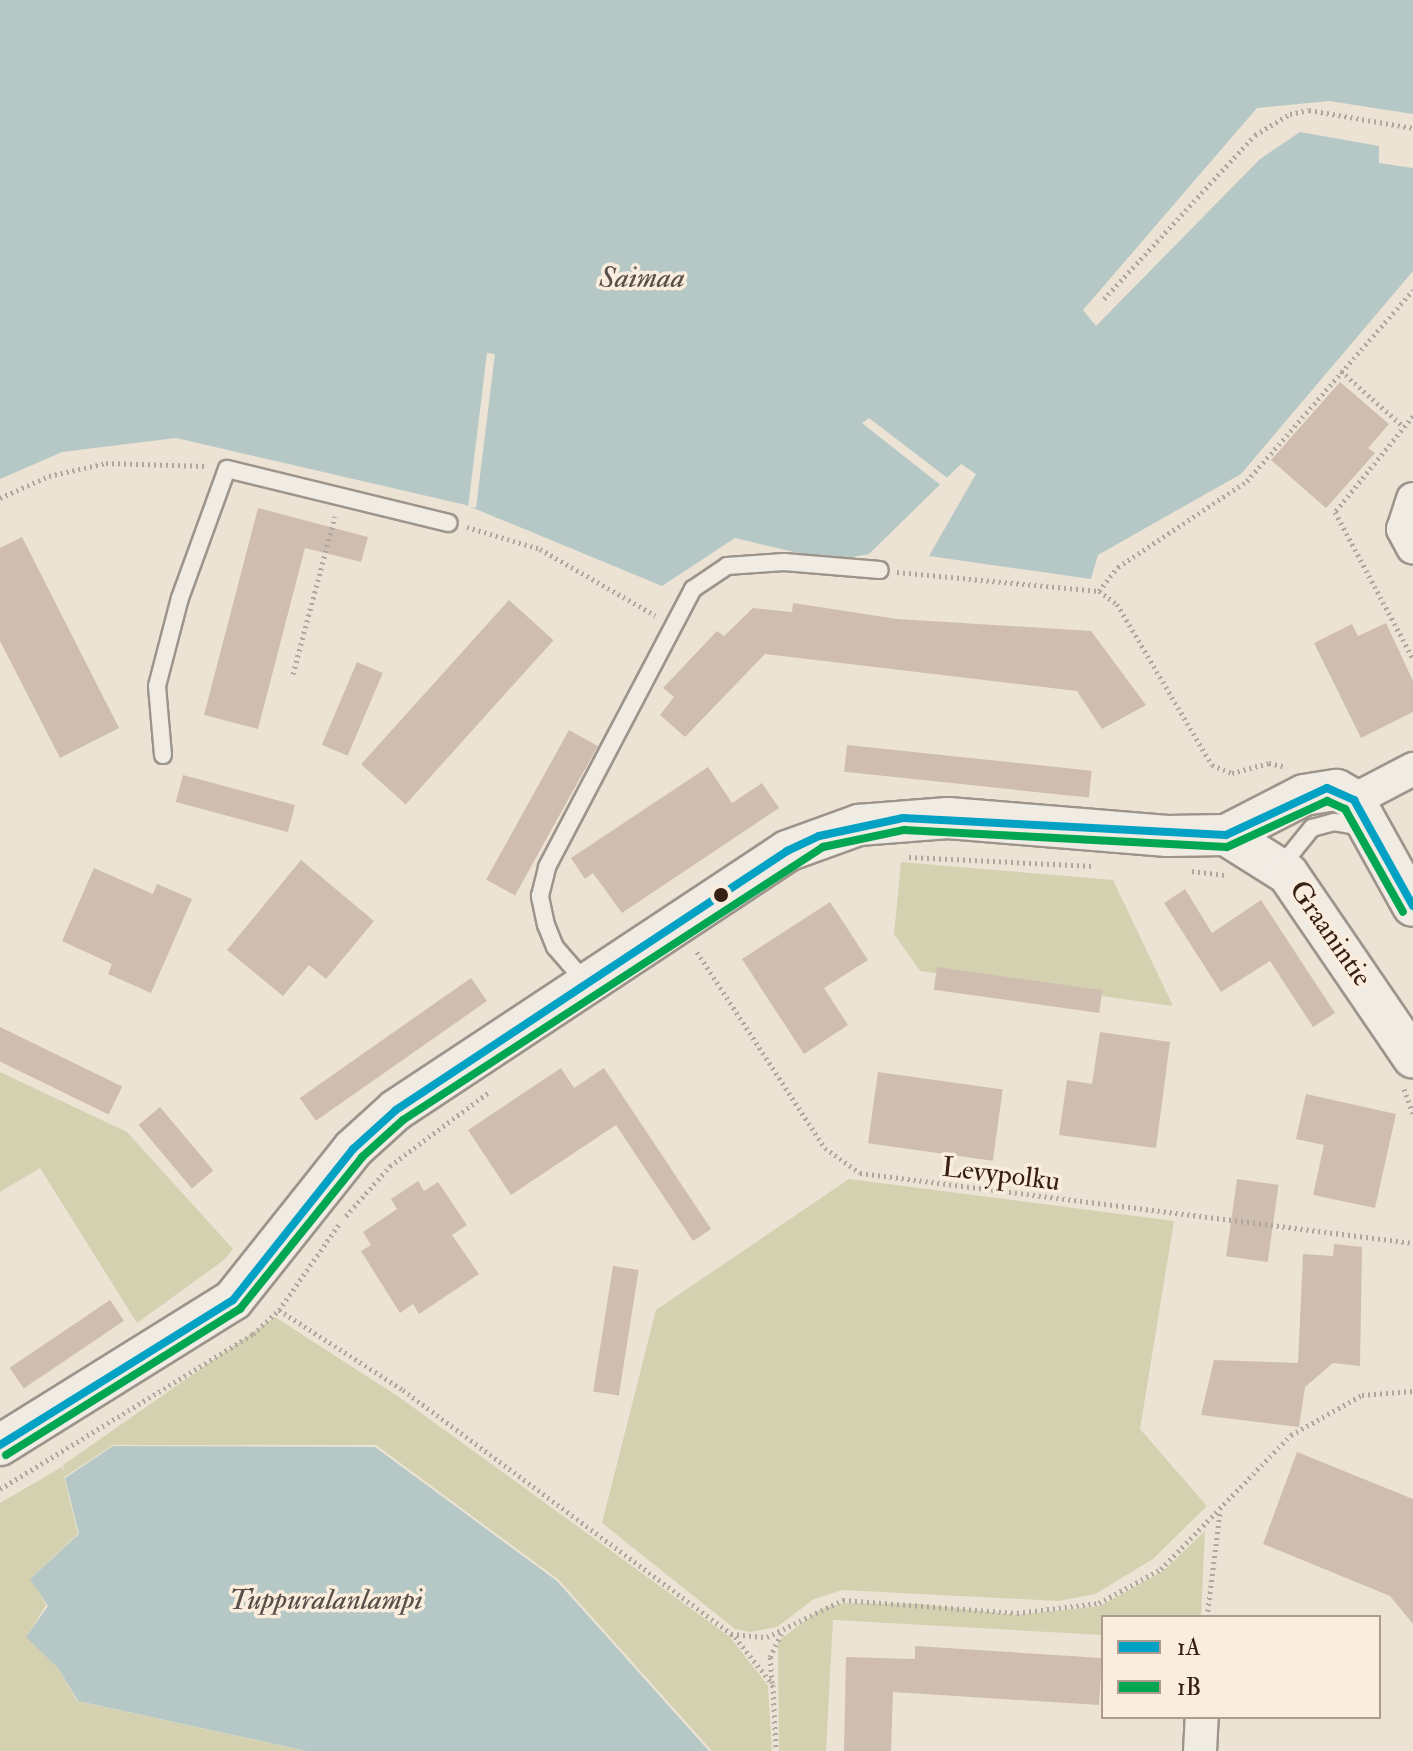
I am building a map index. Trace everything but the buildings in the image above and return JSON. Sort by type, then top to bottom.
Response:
[{"type":"street","points":[[1413,499],[1403,529],[1413,548]]},
{"type":"street","points":[[1363,815],[1413,769]]},
{"type":"street","points":[[0,1445],[233,1300],[353,1149],[396,1110],[787,851],[859,825],[948,818],[1167,836],[1226,835],[1327,788],[1363,815],[1413,906]]},
{"type":"street","name":"Graanintie","points":[[1226,835],[1288,874],[1407,1069]]},
{"type":"street","points":[[1200,1751],[1202,1719]]},
{"type":"lane","points":[[163,755],[157,686],[180,598],[227,469],[341,494],[449,523]]},
{"type":"lane","points":[[589,985],[555,947],[540,896],[547,867],[670,624],[693,589],[727,566],[784,562],[880,570]]},
{"type":"lane","points":[[1288,874],[1290,855],[1312,828],[1363,815]]},
{"type":"path","points":[[1104,299],[1255,135],[1309,110],[1413,128]]},
{"type":"path","points":[[1099,591],[1118,567],[1247,481],[1413,290]]},
{"type":"path","points":[[1341,371],[1404,427]]},
{"type":"path","points":[[0,498],[49,476],[106,463],[174,461],[227,469]]},
{"type":"path","points":[[293,674],[341,494]]},
{"type":"path","points":[[449,523],[540,549],[670,624]]},
{"type":"path","points":[[880,570],[1099,591],[1117,604],[1212,765],[1241,773],[1280,763],[1292,776]]},
{"type":"path","points":[[900,857],[1105,867]]},
{"type":"path","points":[[1178,870],[1242,877]]},
{"type":"path","points":[[685,960],[710,944]]},
{"type":"path","name":"Levypolku","points":[[697,952],[825,1148],[860,1173],[1413,1243]]},
{"type":"path","points":[[1407,1069],[1413,1114]]},
{"type":"path","points":[[0,1489],[253,1334],[279,1310],[390,1166],[495,1088]]},
{"type":"path","points":[[279,1310],[403,1390],[731,1634],[773,1685]]},
{"type":"path","points":[[731,1634],[751,1638],[783,1631],[820,1606],[843,1600],[1017,1613],[1099,1603],[1161,1569],[1291,1435],[1328,1411],[1362,1395],[1413,1391]]},
{"type":"path","points":[[1207,1615],[1220,1511]]},
{"type":"path","points":[[776,1751],[770,1657],[783,1631]]},
{"type":"shaded area","points":[[901,862],[1113,880],[1173,1006],[920,971],[894,934]]},
{"type":"shaded area","points":[[0,1072],[127,1132],[233,1249],[224,1260],[137,1323],[40,1168],[0,1192]]},
{"type":"shaded area","points":[[849,1179],[1174,1221],[1140,1429],[1207,1506],[1153,1559],[1095,1594],[1059,1601],[842,1590],[814,1599],[777,1627],[750,1632],[735,1629],[602,1523],[656,1310]]},
{"type":"shaded area","points":[[275,1317],[399,1397],[730,1637],[768,1686],[772,1751],[712,1751],[559,1580],[376,1445],[113,1445],[64,1477],[78,1534],[31,1578],[46,1605],[27,1636],[58,1668],[77,1701],[305,1751],[0,1751],[0,1503],[62,1467],[64,1472],[63,1465]]},
{"type":"shaded area","points":[[1205,1531],[1201,1615],[1101,1615],[1101,1635],[833,1620],[826,1751],[779,1751],[778,1641],[821,1609],[844,1603],[919,1604],[1017,1615],[1100,1606],[1163,1571]]},
{"type":"water","name":"Saimaa","points":[[0,0],[1413,0],[1413,114],[1329,101],[1257,108],[1083,310],[1096,326],[1260,159],[1300,132],[1379,146],[1379,163],[1413,168],[1413,271],[1241,474],[1098,555],[1091,579],[929,556],[976,474],[961,464],[869,554],[832,561],[735,538],[662,586],[466,505],[176,438],[62,452],[0,479]]},
{"type":"water","name":"Tuppuralanlampi","points":[[113,1446],[375,1447],[557,1581],[709,1751],[306,1751],[78,1701],[58,1668],[26,1637],[48,1606],[30,1579],[79,1534],[65,1478]]},
{"type":"pier","points":[[487,353],[495,354],[476,508],[468,507]]},
{"type":"pier","points":[[869,418],[950,480],[943,487],[862,423]]},
{"type":"transit line","name":"1A","points":[[0,1445],[233,1300],[353,1149],[396,1110],[787,851],[819,836],[903,818],[1226,835],[1327,788],[1354,800],[1413,906]]},
{"type":"transit line","name":"1B","points":[[6,1455],[240,1309],[362,1157],[403,1120],[823,847],[904,830],[1227,847],[1327,801],[1345,809],[1403,912]]}]
